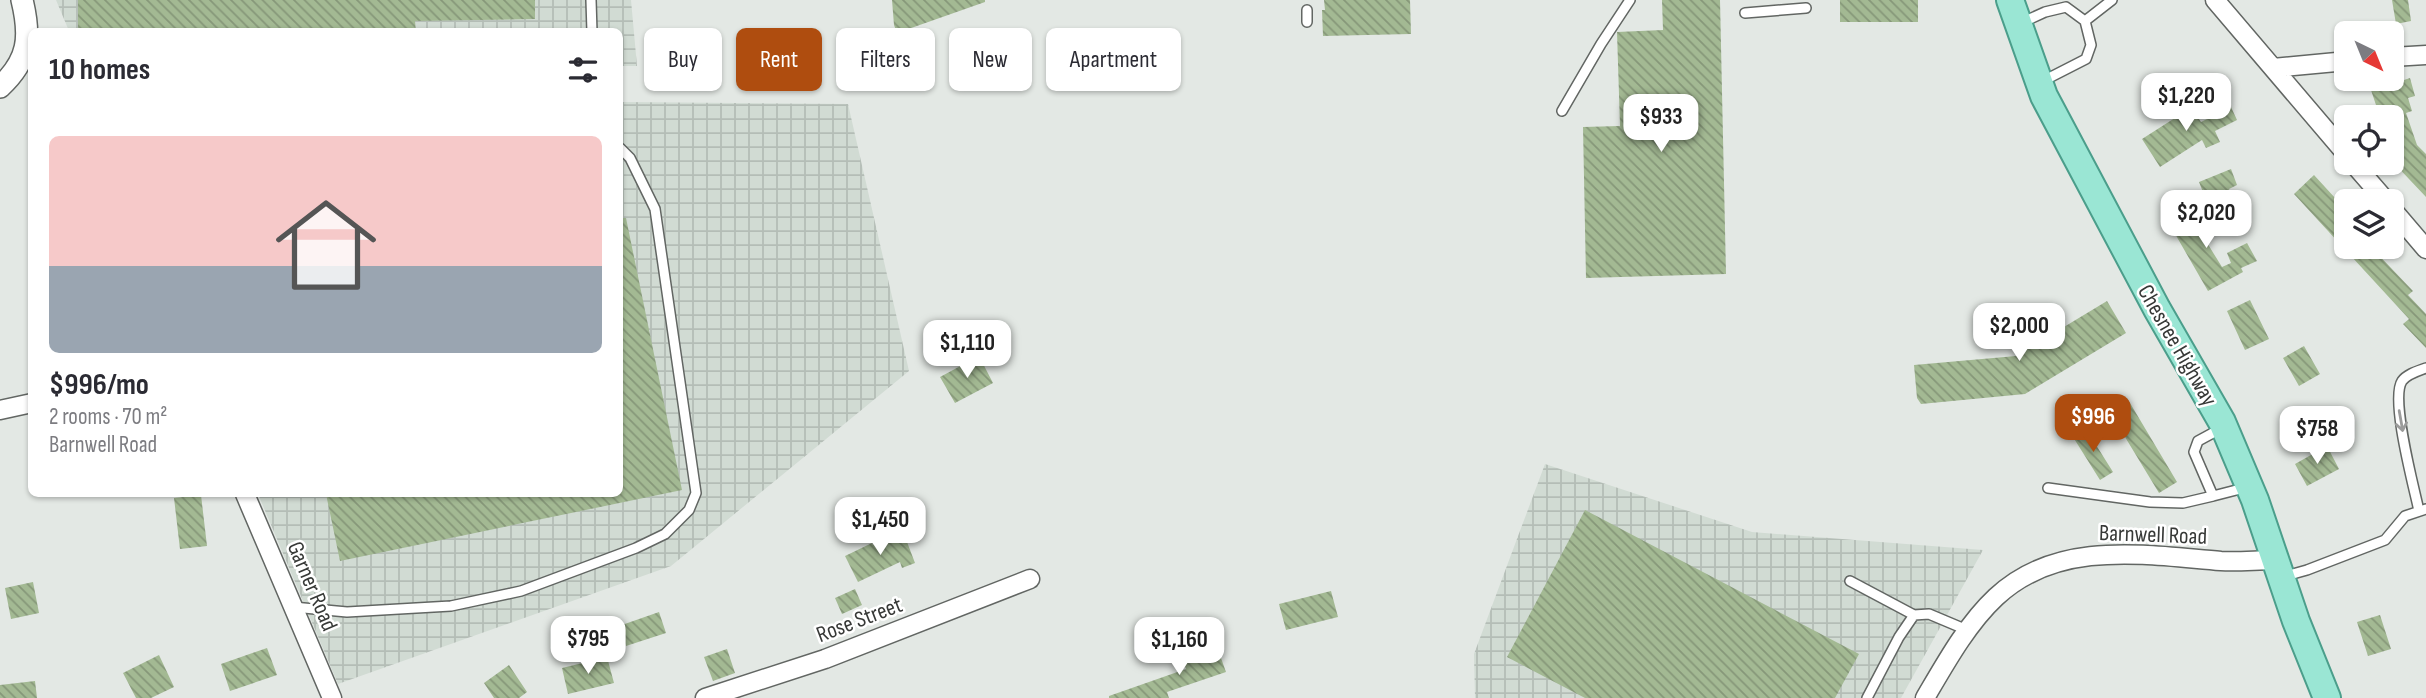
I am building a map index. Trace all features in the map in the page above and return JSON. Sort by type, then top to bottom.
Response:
[{"type":"main road","name":"Chesnee Highway","points":[[2014,12],[2040,83],[2078,162],[2157,309],[2225,427],[2326,698]]},
{"type":"street","points":[[22,0],[28,28]]},
{"type":"street","points":[[2215,0],[2334,140]]},
{"type":"street","points":[[0,87],[20,64],[28,42]]},
{"type":"street","points":[[2404,56],[2426,55]]},
{"type":"street","points":[[2273,68],[2334,62]]},
{"type":"street","points":[[2363,175],[2376,189]]},
{"type":"street","points":[[2404,223],[2426,249]]},
{"type":"street","points":[[0,410],[28,404]]},
{"type":"street","name":"Garner Road","points":[[247,497],[330,698]]},
{"type":"street","name":"Barnwell Road","points":[[1925,698],[1994,598],[2020,578],[2053,564],[2109,554],[2167,555],[2278,568]]},
{"type":"street","name":"Rose Street","points":[[705,698],[825,659],[1030,579]]},
{"type":"lane","points":[[591,0],[592,28]]},
{"type":"lane","points":[[1562,111],[1630,0]]},
{"type":"lane","points":[[2085,21],[2112,0]]},
{"type":"lane","points":[[2014,12],[2045,12],[2066,7],[2085,21],[2091,45],[2086,59],[2040,83]]},
{"type":"lane","points":[[1745,13],[1806,8]]},
{"type":"lane","points":[[1307,10],[1307,22]]},
{"type":"lane","points":[[293,607],[347,612],[451,606],[522,591],[646,544],[665,534],[689,510],[696,493],[655,209],[630,158],[623,151]]},
{"type":"lane","points":[[2278,568],[2307,570],[2385,540],[2405,516],[2422,510],[2398,401],[2402,382],[2409,375],[2426,368]]},
{"type":"lane","points":[[2213,496],[2194,452],[2198,440],[2225,427]]},
{"type":"lane","points":[[2048,488],[2150,502],[2183,503],[2249,487]]},
{"type":"lane","points":[[1850,582],[1914,615],[1929,614],[1969,631]]},
{"type":"lane","points":[[1867,698],[1899,637],[1914,615]]},
{"type":"shaded area","points":[[56,0],[631,0],[637,66],[623,66],[623,28],[68,28]]},
{"type":"shaded area","points":[[623,102],[848,104],[909,371],[671,566],[338,684],[259,497],[623,497]]},
{"type":"shaded area","points":[[1545,464],[1752,532],[1983,550],[1901,698],[1475,698],[1474,654]]},
{"type":"building","points":[[78,0],[535,0],[535,19],[415,21],[416,28],[78,28]]},
{"type":"building","points":[[892,0],[985,0],[911,28],[895,28]]},
{"type":"building","points":[[1324,0],[1410,0],[1411,34],[1323,36]]},
{"type":"building","points":[[1662,0],[1720,0],[1726,274],[1586,278],[1583,127],[1620,126],[1617,32],[1663,30]]},
{"type":"building","points":[[1840,0],[1918,0],[1918,22],[1840,22]]},
{"type":"building","points":[[2392,0],[2408,0],[2411,21],[2396,21]]},
{"type":"building","points":[[2410,78],[2415,96],[2408,98],[2412,111],[2406,113],[2417,145],[2426,154],[2426,197],[2404,174],[2404,105],[2376,105],[2371,91],[2404,91],[2404,80]]},
{"type":"building","points":[[2185,98],[2201,122],[2231,107],[2237,120],[2215,131],[2220,142],[2206,148],[2202,140],[2160,167],[2142,139],[2178,116],[2172,107]]},
{"type":"building","points":[[2231,169],[2237,185],[2229,189],[2236,207],[2222,212],[2219,206],[2210,210],[2199,182]]},
{"type":"building","points":[[2314,175],[2334,197],[2334,237],[2294,194]]},
{"type":"building","points":[[2181,201],[2222,267],[2231,263],[2227,253],[2247,243],[2257,261],[2241,268],[2243,272],[2208,291],[2163,213]]},
{"type":"building","points":[[623,218],[626,218],[682,490],[340,561],[327,497],[623,497]]},
{"type":"building","points":[[2354,259],[2382,259],[2413,291],[2408,295],[2426,314],[2426,348],[2403,324],[2409,319]]},
{"type":"building","points":[[2250,300],[2269,339],[2245,350],[2227,311]]},
{"type":"building","points":[[2107,301],[2126,333],[2025,394],[1921,404],[1917,398],[1914,365],[2016,356]]},
{"type":"building","points":[[2304,346],[2320,374],[2299,386],[2283,358]]},
{"type":"building","points":[[979,356],[993,383],[955,403],[940,377]]},
{"type":"building","points":[[2127,398],[2177,482],[2159,493],[2108,409]]},
{"type":"building","points":[[2086,429],[2113,472],[2100,480],[2073,437]]},
{"type":"building","points":[[2327,446],[2339,469],[2307,486],[2295,464]]},
{"type":"building","points":[[201,497],[207,546],[180,549],[174,498]]},
{"type":"building","points":[[1585,510],[1859,654],[1835,698],[1585,698],[1507,657]]},
{"type":"building","points":[[904,534],[915,563],[902,568],[900,562],[858,582],[845,556],[872,543],[873,545]]},
{"type":"building","points":[[33,582],[39,613],[11,619],[5,588]]},
{"type":"building","points":[[855,589],[862,605],[842,614],[835,598]]},
{"type":"building","points":[[1331,591],[1338,617],[1286,630],[1279,604]]},
{"type":"building","points":[[659,612],[666,633],[626,646],[619,626]]},
{"type":"building","points":[[2380,615],[2391,649],[2368,656],[2357,622]]},
{"type":"building","points":[[1217,647],[1226,672],[1167,692],[1169,698],[1109,698],[1186,669],[1182,659]]},
{"type":"building","points":[[267,648],[277,675],[230,691],[221,664]]},
{"type":"building","points":[[727,649],[735,673],[713,681],[704,657]]},
{"type":"building","points":[[159,655],[174,687],[151,698],[136,698],[123,673]]},
{"type":"building","points":[[607,657],[614,683],[568,694],[562,668]]},
{"type":"building","points":[[509,665],[527,692],[519,698],[494,698],[484,683]]},
{"type":"building","points":[[35,681],[37,698],[0,698],[0,685]]}]
